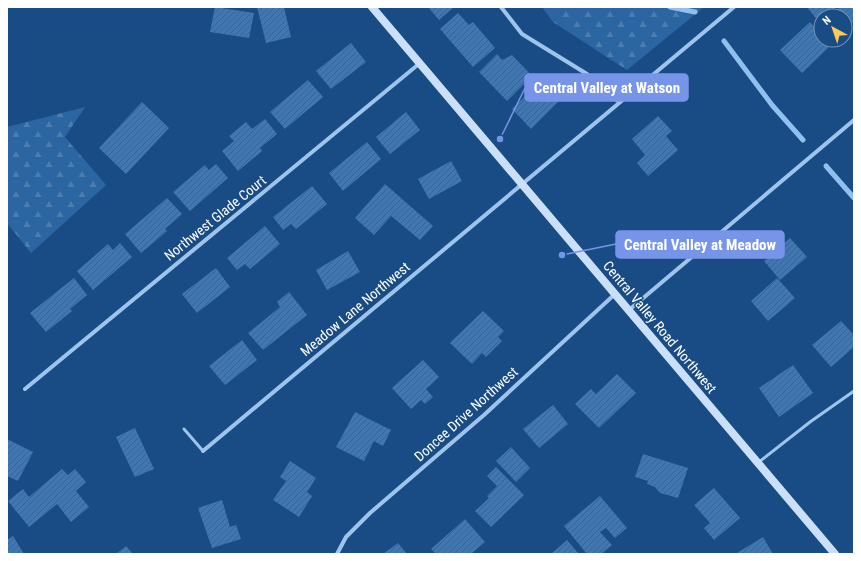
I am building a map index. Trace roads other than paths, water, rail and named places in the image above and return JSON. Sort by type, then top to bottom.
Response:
[{"type":"main road","name":"Central Valley Road Northwest","points":[[372,7],[835,554]]},
{"type":"street","points":[[501,7],[522,34],[587,74],[619,102]]},
{"type":"street","name":"Meadow Lane Northwest","points":[[203,451],[734,7]]},
{"type":"street","name":"Northwest Glade Court","points":[[25,389],[420,63]]},
{"type":"street","points":[[629,310],[854,120]]},
{"type":"street","name":"Doncee Drive Northwest","points":[[337,554],[346,537],[370,513],[484,415],[615,294]]},
{"type":"lane","points":[[758,463],[810,422],[854,391]]},
{"type":"lane","points":[[184,429],[203,451]]},
{"type":"waterway","points":[[670,7],[695,12]]},
{"type":"waterway","points":[[724,41],[772,105],[803,140]]},
{"type":"waterway","points":[[826,166],[854,198]]},
{"type":"place","name":"Central Valley at Watson","points":[[500,139]]},
{"type":"place","name":"Central Valley at Meadow","points":[[562,255]]}]
